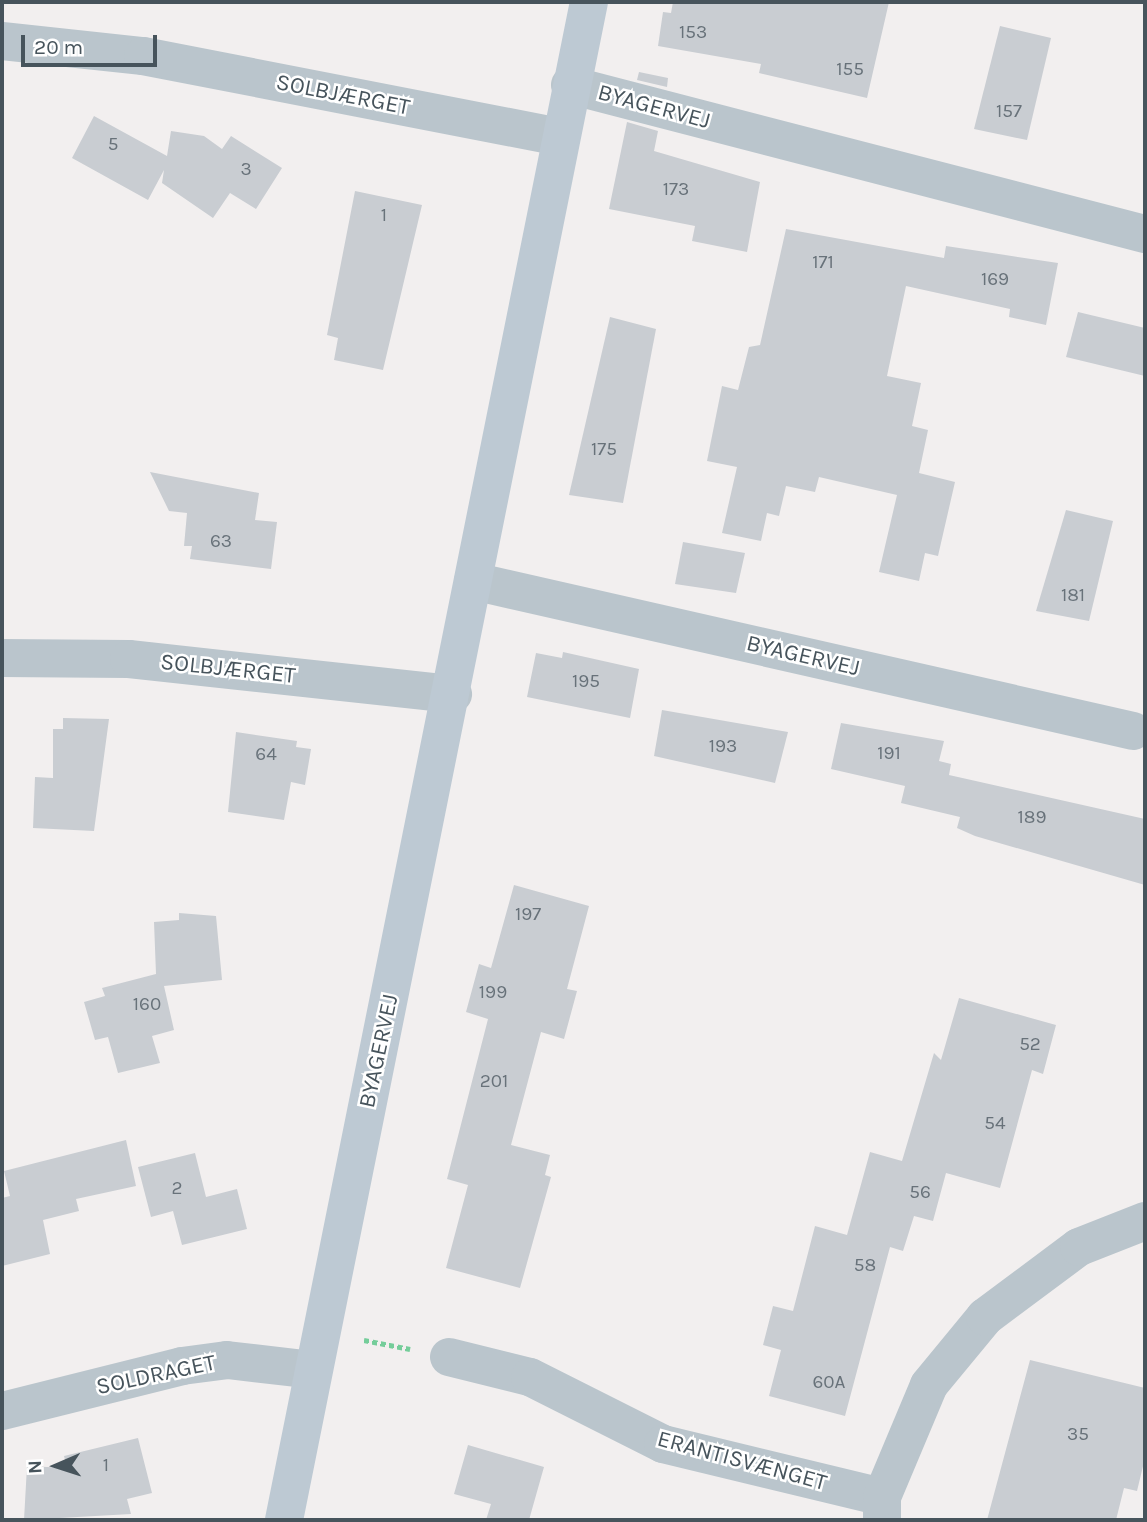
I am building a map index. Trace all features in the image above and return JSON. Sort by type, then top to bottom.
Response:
[{"type":"street","name":"BYAGERVEJ","points":[[284,1520],[453,694],[472,581],[559,137],[589,2]]},
{"type":"street","name":"SOLBJÆRGET","points":[[2,41],[143,56],[559,137]]},
{"type":"street","name":"BYAGERVEJ","points":[[570,85],[1145,234]]},
{"type":"street","name":"BYAGERVEJ","points":[[472,581],[1133,730]]},
{"type":"street","name":"SOLBJÆRGET","points":[[2,658],[129,659],[453,694]]},
{"type":"street","points":[[882,1509],[929,1385],[985,1317],[1079,1247],[1145,1222]]},
{"type":"street","name":"ERANTISVÆNGET","points":[[449,1357],[530,1377],[663,1444],[882,1509]]},
{"type":"street","name":"SOLDRAGET","points":[[2,1411],[182,1366],[227,1360],[313,1370]]},
{"type":"path","points":[[321,1332],[449,1357]]},
{"type":"building","points":[[673,2],[889,2],[867,98],[759,73],[761,64],[658,46],[663,12],[671,13]]},
{"type":"building","points":[[1000,26],[1051,38],[1027,140],[974,129]]},
{"type":"building","points":[[639,72],[668,78],[667,87],[637,80]]},
{"type":"building","points":[[94,116],[167,156],[171,131],[204,136],[222,149],[231,136],[282,168],[256,209],[230,193],[213,218],[162,183],[164,170],[148,200],[72,158]]},
{"type":"building","points":[[627,122],[658,131],[654,151],[760,182],[747,252],[692,241],[695,226],[609,209]]},
{"type":"building","points":[[355,191],[422,205],[383,370],[334,360],[338,338],[327,335]]},
{"type":"building","points":[[786,229],[944,258],[946,246],[1058,263],[1046,325],[1009,317],[1010,309],[906,286],[887,376],[921,383],[912,426],[928,430],[919,473],[955,482],[938,556],[925,553],[919,581],[879,572],[897,495],[819,477],[815,492],[786,486],[779,516],[767,513],[761,541],[722,533],[737,467],[707,461],[722,386],[738,390],[749,347],[760,345]]},
{"type":"building","points":[[1078,312],[1145,328],[1145,376],[1066,357]]},
{"type":"building","points":[[610,317],[656,329],[623,503],[569,495]]},
{"type":"building","points":[[150,472],[259,493],[255,520],[277,522],[271,569],[190,559],[192,546],[184,546],[187,513],[169,511]]},
{"type":"building","points":[[1066,510],[1113,521],[1089,621],[1036,611]]},
{"type":"building","points":[[683,542],[745,553],[736,593],[675,584]]},
{"type":"building","points":[[563,652],[639,669],[630,718],[527,697],[536,653],[562,658]]},
{"type":"building","points":[[662,710],[788,732],[775,783],[654,756]]},
{"type":"building","points":[[63,718],[109,719],[94,831],[33,828],[35,777],[53,778],[53,729],[63,729]]},
{"type":"building","points":[[841,723],[944,741],[939,761],[951,764],[949,775],[1145,819],[1145,885],[975,836],[957,828],[960,817],[901,803],[905,786],[831,769]]},
{"type":"building","points":[[236,732],[297,741],[296,747],[311,749],[305,785],[291,782],[284,820],[228,812]]},
{"type":"building","points":[[514,885],[589,906],[567,989],[577,991],[564,1039],[541,1032],[511,1145],[550,1155],[545,1175],[551,1177],[520,1288],[446,1268],[468,1185],[447,1179],[488,1019],[466,1012],[479,964],[491,968]]},
{"type":"building","points":[[179,913],[216,916],[222,980],[164,986],[174,1030],[152,1036],[160,1063],[118,1073],[108,1037],[95,1040],[84,1002],[105,996],[102,988],[156,974],[154,922],[179,920]]},
{"type":"building","points":[[959,998],[1056,1025],[1043,1074],[1032,1070],[1000,1188],[946,1173],[933,1221],[914,1216],[903,1251],[890,1247],[845,1416],[769,1396],[781,1350],[763,1345],[773,1306],[793,1311],[815,1226],[847,1235],[870,1152],[902,1161],[934,1053],[941,1060]]},
{"type":"building","points":[[126,1140],[136,1186],[76,1199],[79,1211],[43,1220],[50,1254],[2,1266],[2,1198],[10,1196],[4,1171]]},
{"type":"building","points":[[195,1153],[206,1197],[237,1189],[247,1229],[182,1245],[173,1211],[151,1217],[138,1167]]},
{"type":"building","points":[[1030,1360],[1145,1388],[1145,1458],[1137,1491],[1124,1488],[1116,1520],[987,1520]]},
{"type":"building","points":[[138,1438],[152,1493],[127,1499],[131,1514],[24,1520],[27,1466],[67,1468],[64,1456]]},
{"type":"building","points":[[468,1445],[544,1467],[529,1520],[486,1520],[491,1504],[454,1494]]}]
